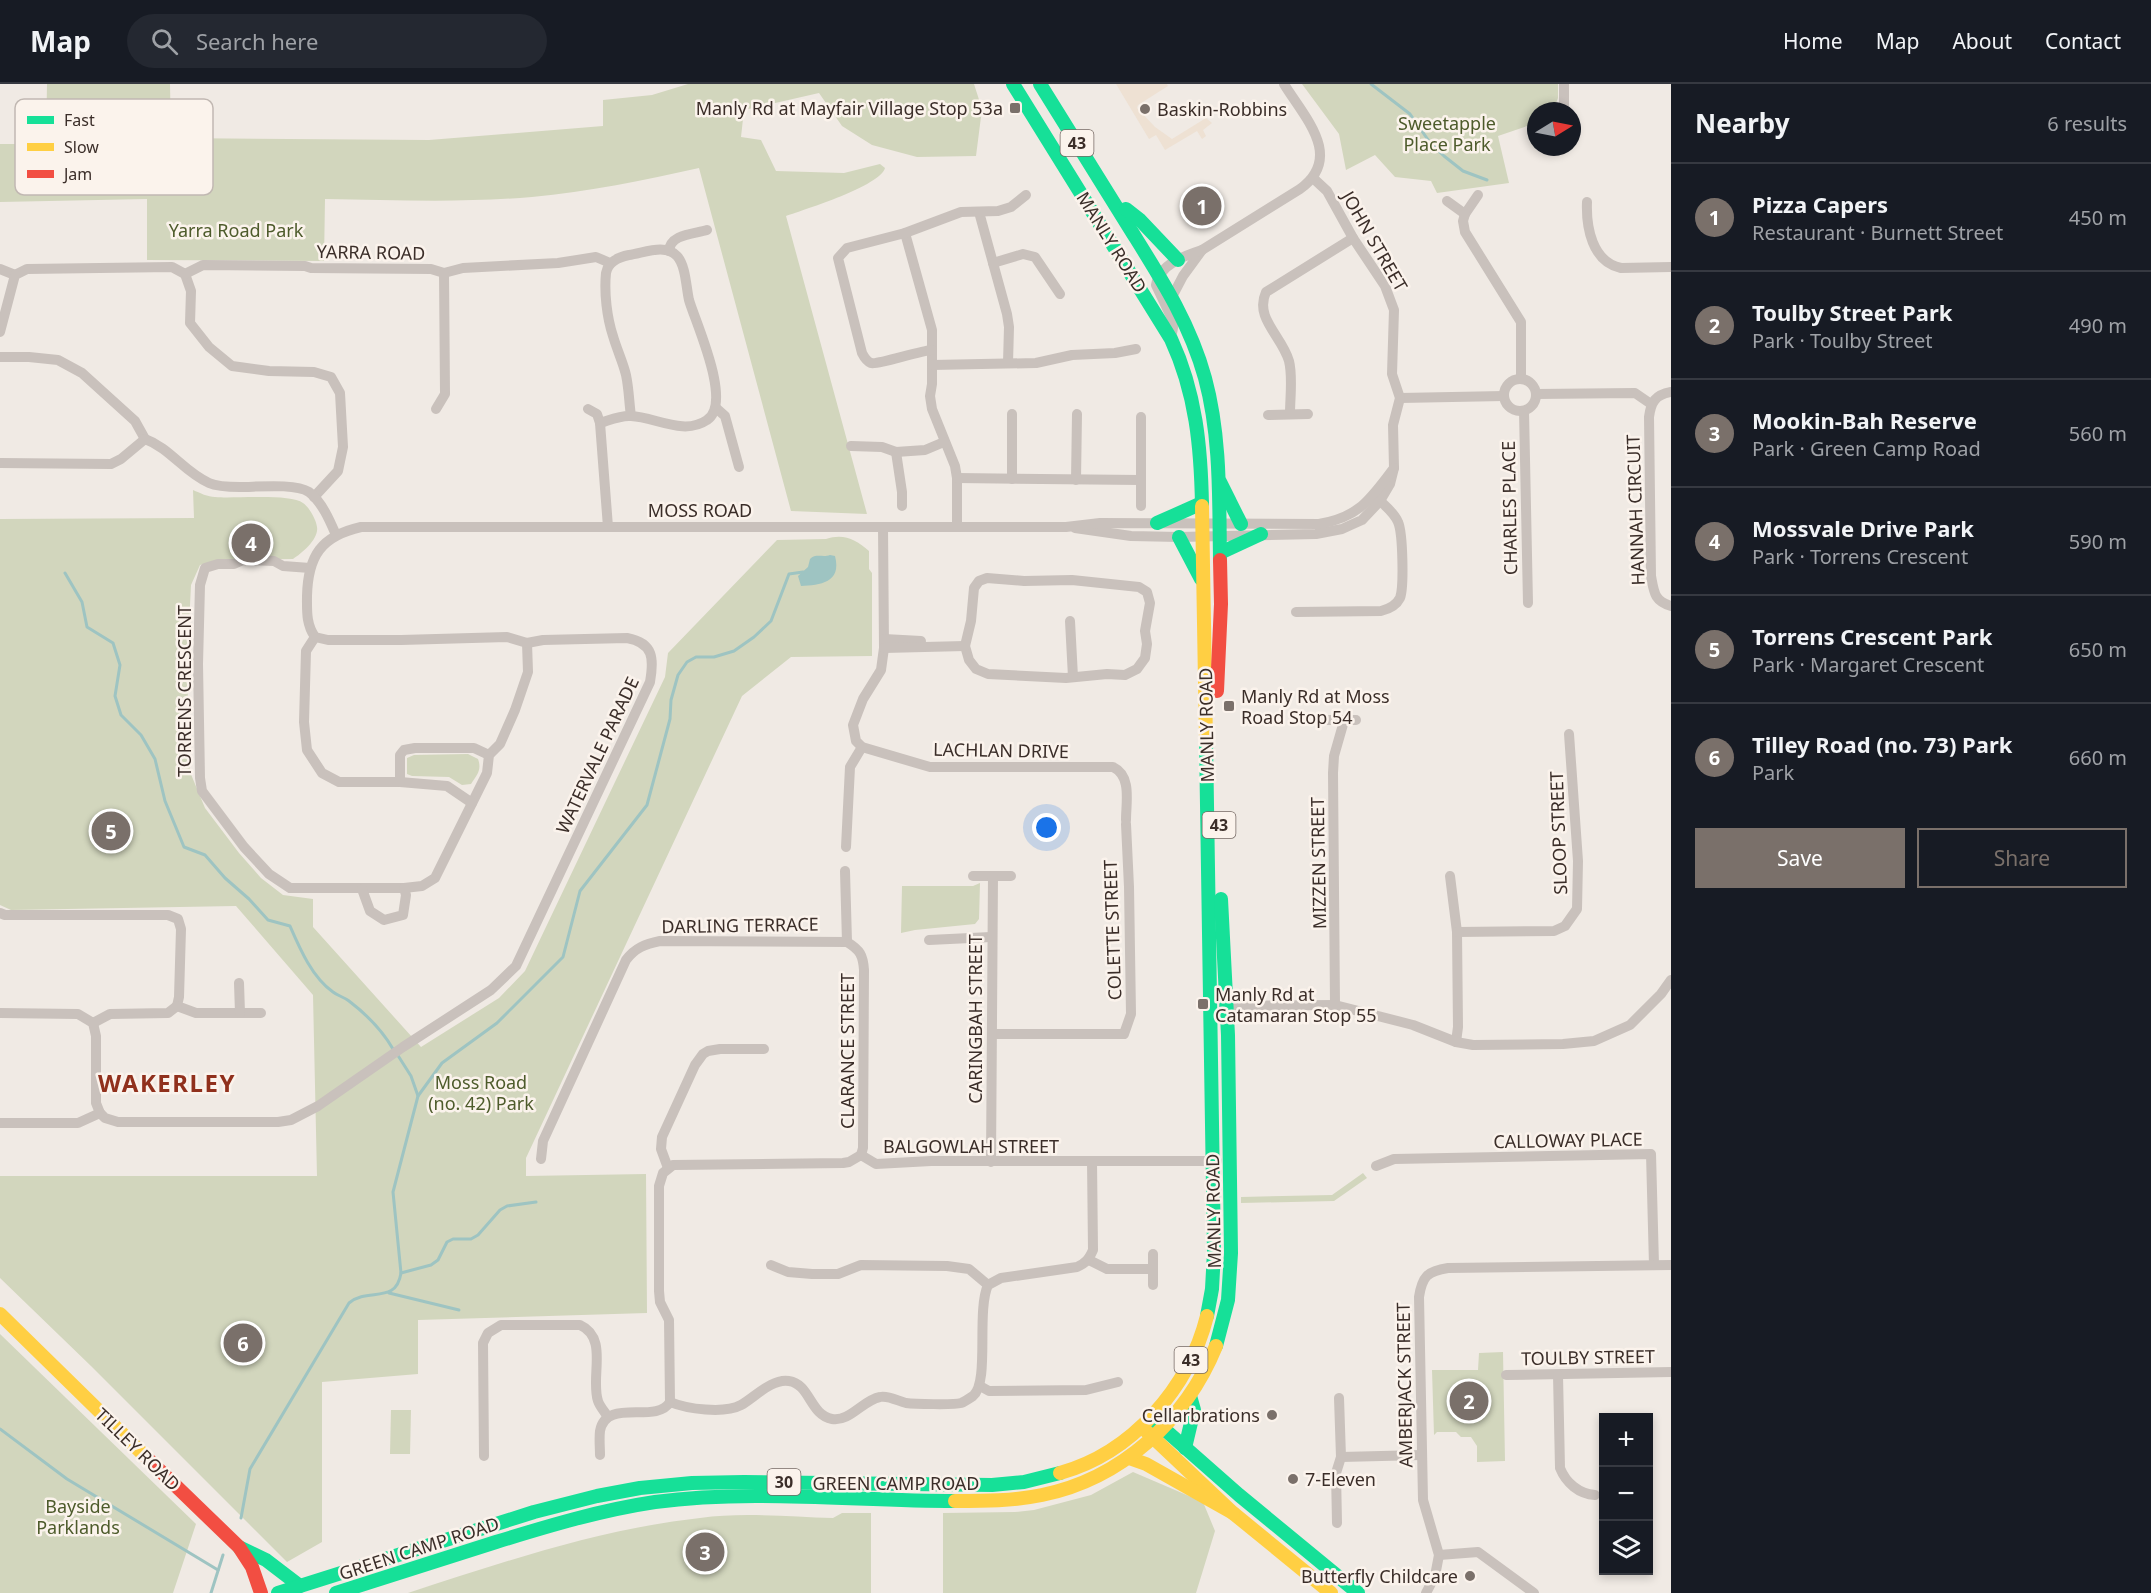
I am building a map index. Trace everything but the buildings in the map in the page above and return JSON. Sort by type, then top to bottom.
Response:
[{"type":"main road","name":"MANLY ROAD","points":[[1013,84],[1171,339],[1184,368],[1201,441],[1214,1269],[1208,1315],[1196,1351],[1165,1401],[1146,1421]]},
{"type":"main road","name":"MANLY ROAD","points":[[1040,84],[1159,274],[1191,335],[1211,401],[1217,444],[1220,553],[1217,705],[1221,913],[1227,1006],[1231,1274],[1229,1297],[1215,1348],[1190,1396],[1164,1429],[1129,1458]]},
{"type":"main road","points":[[1114,202],[1133,214],[1178,260]]},
{"type":"main road","points":[[1218,478],[1241,524]]},
{"type":"main road","points":[[1157,523],[1202,503]]},
{"type":"main road","points":[[1220,553],[1261,534]]},
{"type":"main road","points":[[1179,537],[1203,584]]},
{"type":"main road","name":"TILLEY ROAD","points":[[0,1314],[239,1547],[252,1566],[261,1593]]},
{"type":"main road","points":[[1185,1448],[1194,1410],[1190,1396]]},
{"type":"main road","points":[[1146,1421],[1164,1429],[1358,1593]]},
{"type":"main road","points":[[1146,1421],[1153,1439],[1233,1512],[1331,1593]]},
{"type":"main road","name":"GREEN CAMP ROAD","points":[[278,1593],[532,1512],[641,1488],[710,1482],[975,1484],[1019,1482],[1054,1475],[1083,1464],[1119,1444],[1146,1421]]},
{"type":"main road","points":[[1129,1458],[1146,1464],[1233,1512]]},
{"type":"main road","name":"GREEN CAMP ROAD","points":[[336,1593],[552,1525],[629,1506],[728,1497],[876,1501],[1013,1499],[1044,1495],[1070,1488],[1129,1458]]},
{"type":"main road","points":[[239,1547],[266,1560],[300,1586]]},
{"type":"street","points":[[1171,339],[1174,323],[1156,285],[1159,274],[1178,260],[1202,250],[1300,189],[1313,178],[1319,168],[1322,158],[1317,138],[1284,84]]},
{"type":"street","points":[[1564,84],[1564,102]]},
{"type":"street","name":"JOHN STREET","points":[[1219,529],[1261,534],[1316,534],[1342,529],[1362,520],[1390,484],[1394,468],[1393,425],[1400,398],[1392,374],[1394,310],[1385,286],[1353,238],[1327,191],[1313,178]]},
{"type":"street","points":[[932,350],[870,363],[862,353],[838,258],[847,248],[905,233],[961,212],[998,211],[1011,207],[1026,195]]},
{"type":"street","points":[[1478,195],[1465,214],[1463,221],[1465,232],[1521,322],[1521,379]]},
{"type":"street","points":[[1447,201],[1465,214]]},
{"type":"street","points":[[1587,202],[1586,219],[1601,258],[1621,268],[1671,267]]},
{"type":"street","points":[[979,212],[1008,320],[1008,363]]},
{"type":"street","points":[[669,251],[675,238],[707,230]]},
{"type":"street","points":[[905,233],[932,330],[930,396],[932,409],[955,466],[957,527]]},
{"type":"street","points":[[1290,414],[1290,365],[1285,350],[1263,314],[1262,301],[1266,292],[1353,238]]},
{"type":"street","points":[[600,423],[631,416],[688,426],[707,420],[716,408],[715,386],[707,350],[689,299],[682,265],[677,256],[662,249],[623,256],[610,263],[607,268],[609,324],[626,374],[631,416]]},
{"type":"street","points":[[1172,297],[1183,276],[1202,250]]},
{"type":"street","points":[[993,263],[1023,254],[1035,257],[1060,294]]},
{"type":"street","name":"YARRA ROAD","points":[[185,274],[203,265],[431,269],[444,273],[463,268],[558,263],[596,257],[610,263]]},
{"type":"street","points":[[0,269],[15,275],[27,269],[172,267],[185,274],[191,291],[190,323],[208,347],[232,366],[269,371],[314,372],[331,377],[340,393],[342,447],[338,471],[314,497]]},
{"type":"street","points":[[436,409],[445,394],[444,273]]},
{"type":"street","points":[[0,332],[15,275]]},
{"type":"street","points":[[932,365],[1036,363],[1087,353],[1116,354],[1136,349]]},
{"type":"street","points":[[0,357],[58,360],[82,373],[135,421],[144,439],[159,444],[190,472],[209,483],[221,486],[308,491],[320,504],[336,535],[321,547],[310,568],[308,581],[307,616],[309,628],[315,637],[306,651],[304,722],[307,750],[322,773],[339,782],[400,782],[447,786],[472,803]]},
{"type":"street","points":[[1521,379],[1532,384],[1536,394],[1532,406],[1524,411],[1511,409],[1504,396],[1504,390],[1509,383],[1521,379]]},
{"type":"street","points":[[1536,394],[1635,393],[1651,404],[1658,396],[1671,393]]},
{"type":"street","points":[[1400,398],[1504,396]]},
{"type":"street","name":"HANNAH CIRCUIT","points":[[1651,404],[1648,417],[1652,576],[1657,599],[1671,606]]},
{"type":"street","points":[[716,408],[725,416],[739,467]]},
{"type":"street","points":[[588,409],[597,414],[600,423],[608,527]]},
{"type":"street","name":"CHARLES PLACE","points":[[1524,411],[1528,603]]},
{"type":"street","points":[[1012,414],[1012,479]]},
{"type":"street","points":[[1076,480],[1077,414]]},
{"type":"street","points":[[1268,415],[1308,414]]},
{"type":"street","points":[[1141,417],[1141,506]]},
{"type":"street","points":[[0,463],[111,464],[121,459],[144,439]]},
{"type":"street","points":[[851,446],[882,447],[896,452],[925,450],[944,442]]},
{"type":"street","points":[[896,452],[902,506]]},
{"type":"street","points":[[957,478],[1141,480]]},
{"type":"street","points":[[1296,612],[1381,611],[1397,603],[1402,587],[1400,527],[1394,514],[1377,498]]},
{"type":"street","name":"JOHN STREET","points":[[1219,529],[1241,524],[1332,522],[1355,513],[1377,498]]},
{"type":"street","name":"MOSS ROAD","points":[[336,535],[361,527],[957,527],[1157,523],[1203,530]]},
{"type":"street","name":"MOSS ROAD","points":[[1066,526],[1118,536],[1179,537],[1203,530]]},
{"type":"street","points":[[846,847],[850,767],[862,747],[856,741],[853,725],[863,699],[881,669],[884,643],[883,527]]},
{"type":"street","points":[[1203,530],[1219,529]]},
{"type":"street","name":"TORRENS CRESCENT","points":[[310,568],[284,566],[274,561],[243,560],[234,564],[218,564],[205,568],[200,585],[198,664],[202,791],[244,847],[269,874],[291,888],[362,890],[404,888],[422,886],[435,878],[487,773],[489,755],[500,744],[515,710],[528,672],[527,643]]},
{"type":"street","points":[[987,578],[1024,581],[1072,580],[1139,587],[1147,592],[1150,603],[1144,631],[1145,658],[1137,669],[1125,675],[1073,677],[988,674],[976,669],[969,660],[964,646],[971,621],[974,588],[979,581],[987,578]]},
{"type":"street","points":[[1070,621],[1073,677]]},
{"type":"street","name":"WATERVALE PARADE","points":[[100,1113],[105,1118],[118,1122],[278,1122],[291,1120],[318,1106],[491,990],[516,966],[650,682],[653,660],[648,648],[636,640],[627,638],[527,643],[507,637],[328,640],[315,637]]},
{"type":"street","points":[[884,643],[923,641],[932,645],[964,646]]},
{"type":"street","points":[[1324,720],[1356,720]]},
{"type":"street","name":"MIZZEN STREET","points":[[1335,1005],[1333,773],[1334,756],[1344,721]]},
{"type":"street","name":"SLOOP STREET","points":[[1457,932],[1554,931],[1565,926],[1572,918],[1577,909],[1578,861],[1569,735]]},
{"type":"street","name":"LACHLAN DRIVE","points":[[862,747],[930,767],[1113,767],[1120,771]]},
{"type":"street","points":[[400,782],[400,755],[404,750],[474,748],[489,755]]},
{"type":"street","name":"COLETTE STREET","points":[[992,1034],[1124,1034],[1131,1014],[1126,782],[1120,771]]},
{"type":"street","points":[[845,871],[848,942]]},
{"type":"street","points":[[974,876],[1011,876]]},
{"type":"street","name":"CARINGBAH STREET","points":[[991,1162],[993,876]]},
{"type":"street","points":[[1450,876],[1457,932],[1458,1027],[1456,1042]]},
{"type":"street","points":[[362,890],[369,911],[384,920],[402,915],[406,895],[404,888]]},
{"type":"street","points":[[0,913],[5,915],[168,915],[178,920],[180,929],[177,1006],[168,1013],[110,1014],[93,1023]]},
{"type":"street","points":[[929,940],[991,937]]},
{"type":"street","name":"DARLING TERRACE","points":[[541,1159],[543,1141],[626,960],[633,951],[660,941],[848,942]]},
{"type":"street","name":"CLARANCE STREET","points":[[848,942],[859,949],[863,958],[864,970],[863,1148],[861,1155]]},
{"type":"street","points":[[1211,1006],[1335,1005],[1413,1024],[1456,1042],[1473,1045],[1563,1044],[1594,1041],[1630,1024],[1666,997],[1671,980]]},
{"type":"street","points":[[239,983],[240,1013]]},
{"type":"street","points":[[177,1006],[196,1013],[261,1013]]},
{"type":"street","points":[[0,1013],[78,1014],[93,1023],[96,1036],[96,1103],[100,1113],[78,1123],[0,1123]]},
{"type":"street","points":[[600,1455],[600,1430],[608,1418],[621,1412],[657,1412],[666,1408],[670,1402],[669,1320],[660,1302],[659,1291],[659,1185],[663,1173],[668,1168],[661,1149],[662,1137],[695,1065],[703,1054],[720,1049],[764,1049]]},
{"type":"street","name":"CALLOWAY PLACE","points":[[1376,1166],[1394,1159],[1652,1154],[1654,1266]]},
{"type":"street","name":"BALGOWLAH STREET","points":[[668,1168],[681,1164],[843,1163],[861,1155],[876,1164],[931,1161],[1229,1161]]},
{"type":"street","points":[[670,1402],[690,1408],[739,1406],[778,1382],[789,1380],[804,1390],[816,1409],[824,1416],[833,1419],[848,1416],[866,1402],[882,1396],[908,1403],[960,1403],[974,1395],[980,1386],[982,1308],[988,1285],[1001,1278],[1077,1267],[1089,1260],[1093,1250],[1092,1161]]},
{"type":"street","points":[[1153,1254],[1153,1285]]},
{"type":"street","points":[[1089,1260],[1107,1269],[1153,1269]]},
{"type":"street","points":[[771,1265],[788,1272],[812,1275],[838,1274],[861,1265],[947,1266],[969,1269],[988,1285]]},
{"type":"street","name":"AMBERJACK STREET","points":[[1426,1593],[1436,1576],[1439,1554],[1424,1500],[1419,1297],[1421,1283],[1437,1269],[1448,1268],[1671,1265]]},
{"type":"street","points":[[484,1456],[483,1343],[488,1333],[501,1325],[580,1325],[587,1328],[596,1341],[598,1402],[608,1418]]},
{"type":"street","name":"TOULBY STREET","points":[[1506,1375],[1671,1372]]},
{"type":"street","points":[[1558,1375],[1560,1468],[1565,1480],[1571,1485],[1585,1494],[1595,1495]]},
{"type":"street","points":[[980,1386],[989,1391],[1086,1390],[1118,1382]]},
{"type":"street","points":[[1337,1523],[1336,1473],[1341,1457],[1339,1398]]},
{"type":"street","points":[[1341,1457],[1422,1455]]},
{"type":"street","points":[[1439,1554],[1478,1552],[1534,1593]]},
{"type":"green space","points":[[47,84],[170,84],[170,99],[47,99]]},
{"type":"green space","name":"Yarra Road Park","points":[[688,84],[974,84],[982,109],[976,156],[917,157],[872,145],[842,126],[819,93],[744,110],[741,137],[761,140],[776,171],[844,173],[880,164],[885,168],[880,175],[857,189],[786,216],[867,514],[791,511],[699,168],[595,189],[532,197],[454,201],[325,199],[324,261],[147,260],[147,199],[0,202],[0,144],[15,144],[15,195],[213,195],[213,138],[429,140],[603,126],[603,100],[652,95]]},
{"type":"green space","name":"Sweetapple Place Park","points":[[1302,84],[1558,84],[1556,102],[1527,102],[1527,126],[1498,136],[1509,183],[1437,193],[1431,181],[1395,177],[1375,155],[1346,170],[1339,134]]},
{"type":"green space","name":"Moss Road (no. 42) Park","points":[[193,490],[212,497],[274,497],[296,500],[308,507],[314,517],[317,532],[313,541],[293,559],[217,560],[200,565],[191,585],[187,666],[190,772],[205,808],[239,853],[261,878],[283,895],[313,899],[313,927],[421,1047],[499,998],[525,971],[665,677],[668,653],[777,540],[849,538],[869,551],[869,569],[872,573],[872,656],[791,657],[742,696],[526,1158],[526,1176],[646,1174],[647,1313],[418,1320],[418,1374],[322,1382],[322,1542],[287,1562],[0,1278],[0,1176],[317,1176],[313,995],[236,906],[11,910],[0,905],[0,519],[194,518]]},
{"type":"green space","points":[[468,754],[478,759],[479,766],[471,784],[462,785],[449,777],[407,774],[407,758],[414,755]]},
{"type":"green space","points":[[980,883],[979,919],[975,924],[901,933],[902,886],[973,886]]},
{"type":"green space","points":[[1363,1173],[1367,1178],[1334,1201],[1241,1203],[1241,1197],[1332,1195]]},
{"type":"green space","name":"Bayside Parklands","points":[[0,1334],[196,1524],[173,1593],[0,1593]]},
{"type":"green space","points":[[1503,1352],[1505,1461],[1477,1462],[1477,1446],[1471,1437],[1461,1437],[1456,1432],[1437,1432],[1434,1435],[1432,1370],[1478,1370],[1479,1353]]},
{"type":"green space","points":[[391,1410],[411,1410],[410,1454],[390,1454]]},
{"type":"green space","points":[[1133,1472],[1203,1502],[1215,1531],[1196,1593],[943,1593],[943,1513],[1034,1510],[1091,1495]]},
{"type":"green space","points":[[842,1513],[871,1513],[871,1593],[408,1593],[552,1548],[662,1523],[733,1515],[833,1518]]},
{"type":"shaded area","points":[[1116,84],[1167,84],[1168,86],[1138,105],[1137,108],[1155,127],[1172,139],[1206,118],[1212,123],[1203,130],[1206,136],[1202,139],[1197,131],[1165,150],[1156,135],[1149,139]]},
{"type":"water","points":[[815,556],[835,556],[836,565],[832,577],[822,583],[801,586],[798,576],[808,567],[810,559]]},
{"type":"waterway","points":[[1371,84],[1410,114],[1431,144],[1444,156],[1463,171],[1487,180]]},
{"type":"waterway","points":[[241,1518],[250,1469],[349,1303],[356,1298],[387,1292],[398,1283],[401,1273],[393,1192],[418,1096],[442,1063],[497,1023],[563,957],[580,891],[647,805],[670,719],[671,700],[678,675],[687,662],[696,657],[714,657],[734,651],[754,637],[771,621],[789,574],[803,572]]},
{"type":"waterway","points":[[65,573],[82,602],[87,627],[113,643],[120,665],[115,696],[121,715],[141,735],[155,759],[165,801],[184,847],[205,855],[268,920],[290,926],[307,962],[319,979],[367,1017],[384,1035],[393,1049]]},
{"type":"waterway","points":[[397,1054],[411,1076],[418,1096]]},
{"type":"waterway","points":[[401,1273],[431,1265],[438,1260],[447,1242],[453,1239],[471,1239],[478,1235],[500,1210],[507,1206],[536,1202]]},
{"type":"waterway","points":[[389,1293],[459,1310]]},
{"type":"waterway","points":[[0,1429],[67,1479],[218,1570]]},
{"type":"waterway","points":[[211,1593],[223,1555]]},
{"type":"traffic: fast","points":[[1013,84],[1171,339],[1192,400],[1198,441],[1202,506]]},
{"type":"traffic: fast","points":[[1040,84],[1161,279],[1198,357],[1210,400],[1217,445],[1220,560]]},
{"type":"traffic: fast","points":[[1126,209],[1140,220],[1178,260]]},
{"type":"traffic: fast","points":[[1220,482],[1241,524]]},
{"type":"traffic: fast","points":[[1157,523],[1202,503]]},
{"type":"traffic: fast","points":[[1220,553],[1261,534]]},
{"type":"traffic: fast","points":[[1179,537],[1201,579]]},
{"type":"traffic: fast","points":[[1206,741],[1214,1252],[1212,1289],[1207,1316]]},
{"type":"traffic: fast","points":[[1216,1346],[1228,1300],[1231,1253],[1228,1035],[1221,899]]},
{"type":"traffic: fast","points":[[1185,1448],[1194,1410],[1190,1396]]},
{"type":"traffic: fast","points":[[1155,1421],[1239,1495],[1358,1593]]},
{"type":"traffic: fast","points":[[278,1593],[534,1512],[640,1488],[692,1483],[744,1482],[992,1485],[1024,1482],[1060,1473]]},
{"type":"traffic: fast","points":[[336,1593],[555,1524],[655,1502],[730,1496],[955,1501]]},
{"type":"traffic: fast","points":[[239,1547],[266,1560],[300,1586]]},
{"type":"traffic: slow","points":[[1202,506],[1206,741]]},
{"type":"traffic: slow","points":[[0,1314],[147,1458]]},
{"type":"traffic: slow","points":[[1060,1473],[1111,1450],[1133,1434],[1154,1414],[1172,1392],[1187,1368],[1207,1316]]},
{"type":"traffic: slow","points":[[955,1501],[1009,1500],[1042,1495],[1071,1487],[1124,1460],[1169,1421],[1203,1373],[1216,1346]]},
{"type":"traffic: slow","points":[[1145,1430],[1233,1513],[1331,1593]]},
{"type":"traffic: slow","points":[[1129,1458],[1146,1464],[1233,1513]]},
{"type":"traffic: jam","points":[[1217,691],[1221,604],[1220,560]]},
{"type":"traffic: jam","points":[[147,1458],[239,1547],[252,1567],[261,1593]]},
{"type":"place","name":"Manly Rd at Mayfair Village Stop 53a","points":[[1015,108]]},
{"type":"place","name":"Baskin-Robbins","points":[[1145,109]]},
{"type":"place","name":"Pizza Capers","points":[[1202,206]]},
{"type":"place","name":"Mossvale Drive Park","points":[[251,543]]},
{"type":"place","name":"Manly Rd at Moss Road Stop 54","points":[[1229,706]]},
{"type":"place","name":"Torrens Crescent Park","points":[[111,831]]},
{"type":"place","name":"Manly Rd at Catamaran Stop 55","points":[[1203,1004]]},
{"type":"place","name":"Tilley Road (no. 73) Park","points":[[243,1343]]},
{"type":"place","name":"Toulby Street Park","points":[[1469,1401]]},
{"type":"place","name":"Cellarbrations","points":[[1272,1415]]},
{"type":"place","name":"7-Eleven","points":[[1293,1479]]},
{"type":"place","name":"Mookin-Bah Reserve","points":[[705,1552]]},
{"type":"place","name":"Butterfly Childcare","points":[[1470,1576]]},
{"type":"district","name":"WAKERLEY","points":[[167,1082]]}]
